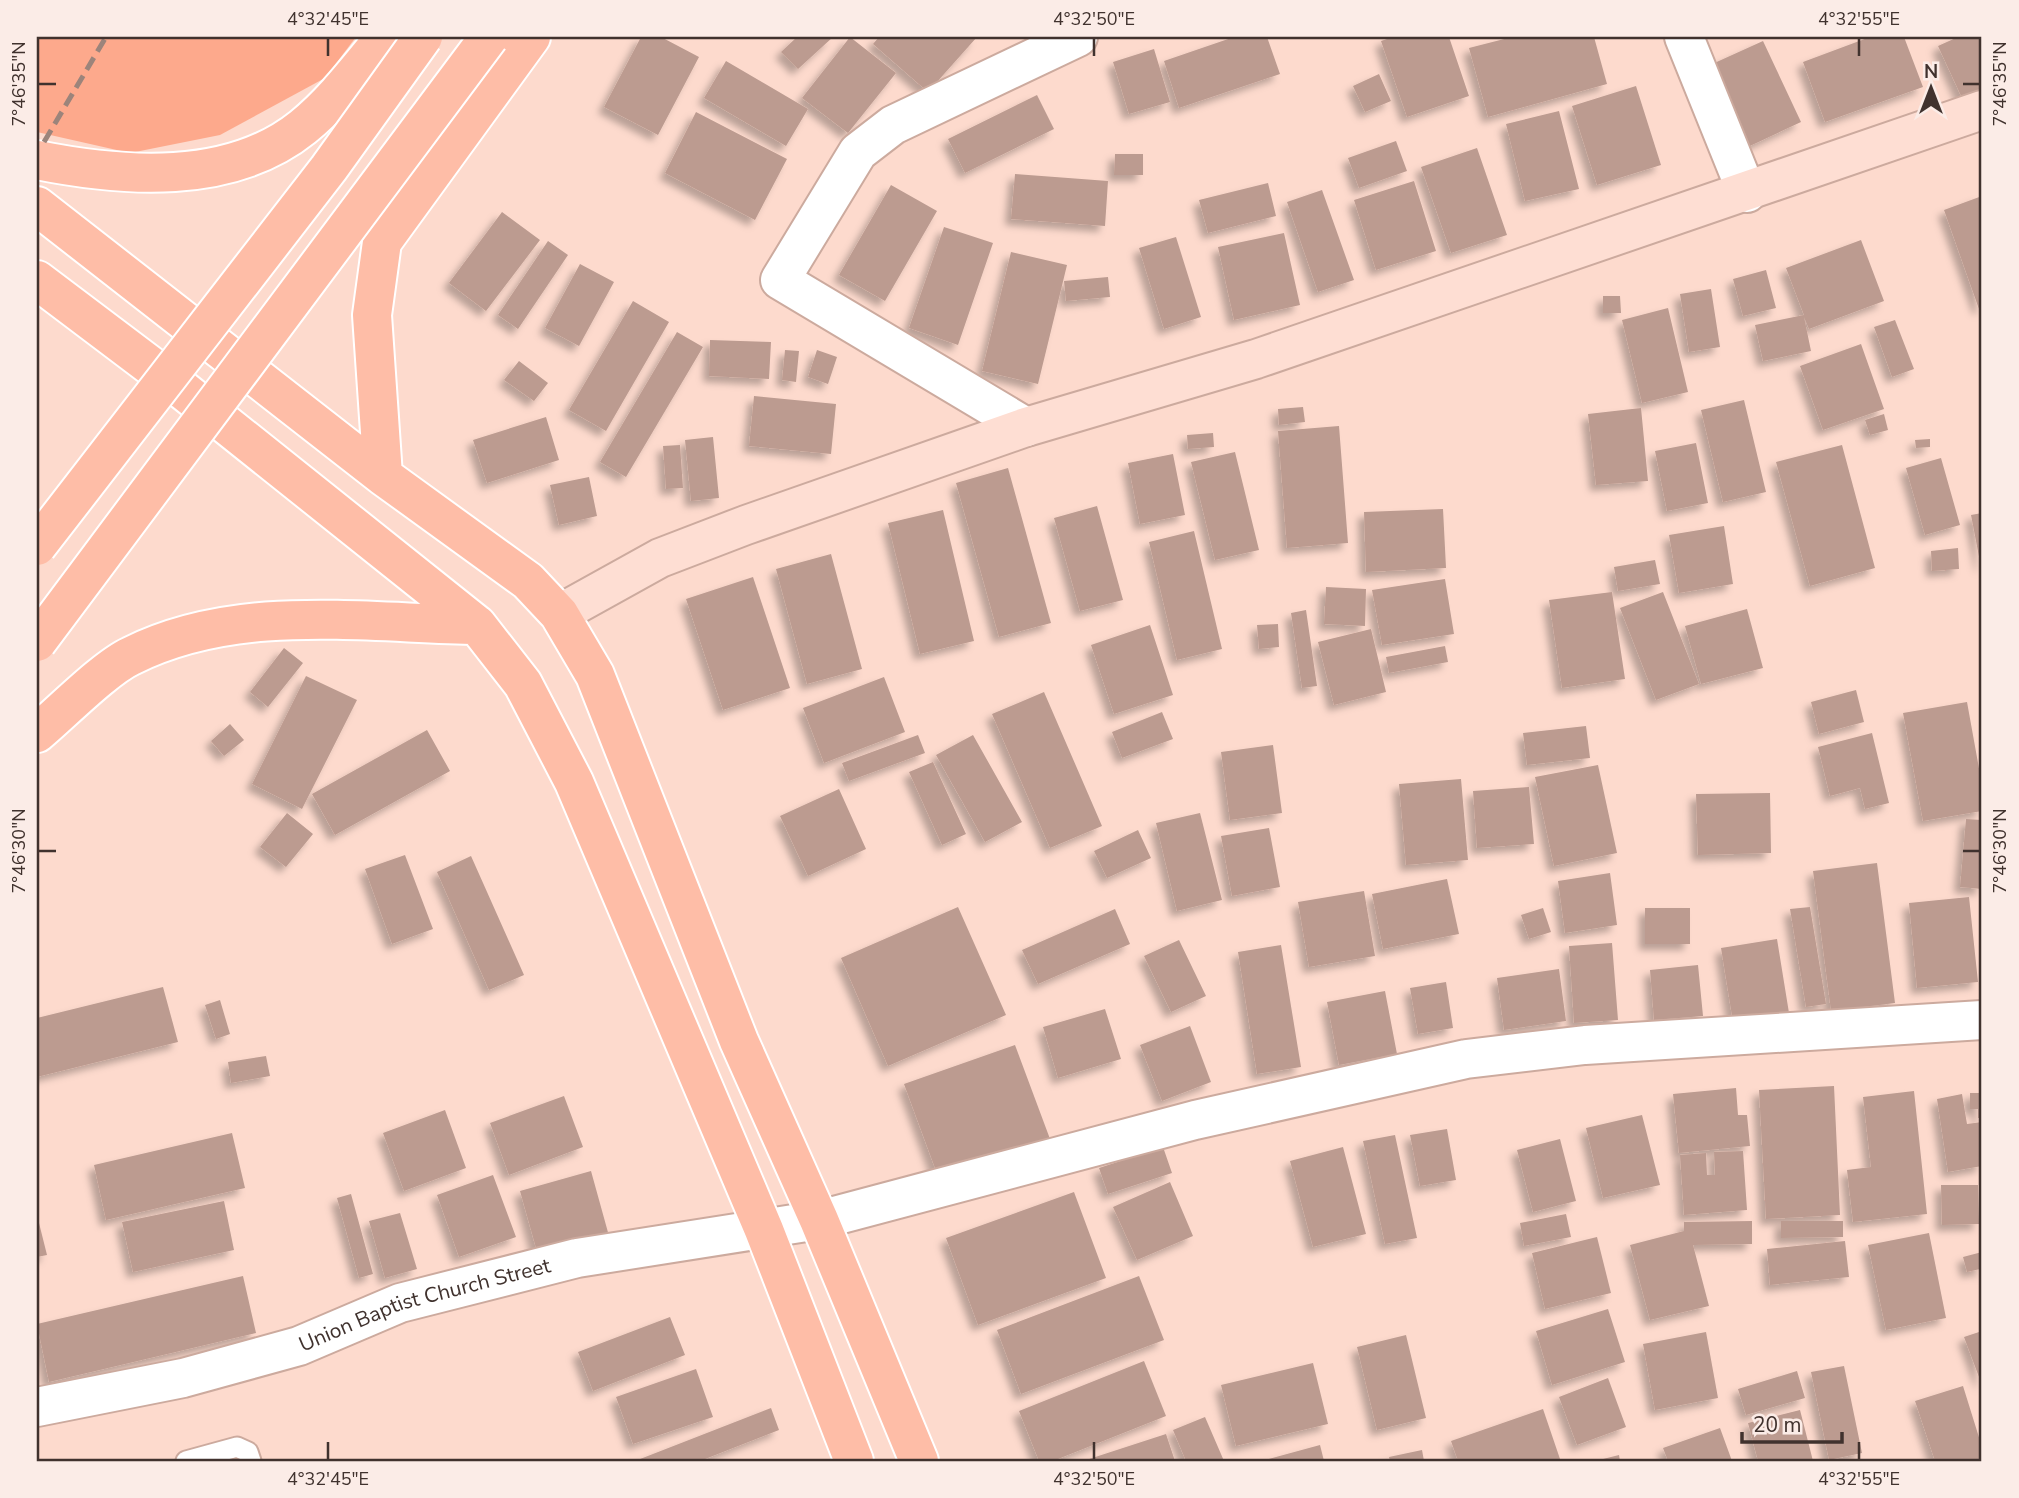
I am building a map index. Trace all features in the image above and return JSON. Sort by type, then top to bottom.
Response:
[{"type":"main road","points":[[37,160],[91,171],[162,172],[217,167],[265,151],[303,127],[341,89],[385,37]]},
{"type":"main road","points":[[37,546],[328,168],[423,37]]},
{"type":"main road","points":[[37,642],[489,37]]},
{"type":"main road","points":[[383,475],[372,315],[382,242],[531,37]]},
{"type":"main road","points":[[37,206],[383,475],[527,580],[559,614],[595,675],[738,1041],[819,1220],[919,1461]]},
{"type":"main road","points":[[37,280],[184,391],[477,625],[523,684],[574,782],[765,1230],[854,1461]]},
{"type":"main road","points":[[37,733],[128,657],[208,628],[290,619],[477,625]]},
{"type":"street","points":[[1026,427],[780,281],[858,152],[893,125],[1078,37]]},
{"type":"street","points":[[1684,37],[1747,193]]},
{"type":"street","points":[[559,614],[660,558],[1026,427],[1256,359],[1747,193],[1982,110]]},
{"type":"street","name":"Union Baptist Church Street","points":[[37,1407],[183,1378],[261,1357],[299,1346],[400,1303],[564,1261],[819,1220],[1195,1120],[1465,1059],[1585,1045],[1982,1020]]},
{"type":"lane","points":[[186,1461],[237,1447],[247,1452],[251,1461]]},
{"type":"shaded area","points":[[37,37],[356,37],[325,78],[220,135],[130,153],[37,132]]},
{"type":"building","points":[[641,37],[661,37],[699,57],[658,135],[604,107]]},
{"type":"building","points":[[797,37],[833,37],[798,69],[781,52]]},
{"type":"building","points":[[850,37],[896,73],[848,133],[802,98]]},
{"type":"building","points":[[879,37],[977,37],[928,92],[873,44]]},
{"type":"building","points":[[1234,37],[1267,37],[1280,74],[1179,108],[1164,61]]},
{"type":"building","points":[[1393,37],[1449,37],[1469,96],[1407,117],[1381,41]]},
{"type":"building","points":[[1512,37],[1594,37],[1607,84],[1488,117],[1469,48]]},
{"type":"building","points":[[1870,37],[1904,37],[1923,87],[1825,122],[1803,62]]},
{"type":"building","points":[[1958,37],[1982,37],[1982,92],[1963,100],[1938,46]]},
{"type":"building","points":[[1763,41],[1801,122],[1737,152],[1699,70]]},
{"type":"building","points":[[1154,49],[1170,102],[1129,114],[1113,62]]},
{"type":"building","points":[[726,61],[808,109],[786,146],[704,98]]},
{"type":"building","points":[[1379,74],[1391,101],[1365,112],[1353,86]]},
{"type":"building","points":[[1636,86],[1661,165],[1597,185],[1572,106]]},
{"type":"building","points":[[1037,95],[1054,129],[965,173],[948,139]]},
{"type":"building","points":[[1559,111],[1579,189],[1525,201],[1506,124]]},
{"type":"building","points":[[696,112],[787,159],[755,220],[665,173]]},
{"type":"building","points":[[1396,141],[1407,171],[1359,188],[1348,158]]},
{"type":"building","points":[[1477,148],[1507,235],[1451,253],[1421,167]]},
{"type":"building","points":[[1115,154],[1143,154],[1143,175],[1114,175]]},
{"type":"building","points":[[1015,174],[1108,181],[1105,226],[1011,219]]},
{"type":"building","points":[[1414,181],[1436,251],[1376,270],[1354,200]]},
{"type":"building","points":[[1268,183],[1276,216],[1208,233],[1199,200]]},
{"type":"building","points":[[891,185],[937,211],[885,301],[839,275]]},
{"type":"building","points":[[1322,190],[1354,280],[1318,292],[1287,202]]},
{"type":"building","points":[[1982,196],[1982,308],[1979,309],[1944,210]]},
{"type":"building","points":[[502,212],[540,240],[486,311],[449,283]]},
{"type":"building","points":[[944,227],[993,243],[958,345],[909,328]]},
{"type":"building","points":[[1284,233],[1300,305],[1234,320],[1218,247]]},
{"type":"building","points":[[1176,237],[1201,317],[1164,329],[1139,248]]},
{"type":"building","points":[[1861,240],[1884,301],[1809,329],[1804,317],[1811,351],[1763,361],[1755,325],[1804,315],[1786,268]]},
{"type":"building","points":[[548,241],[568,255],[518,329],[498,315]]},
{"type":"building","points":[[1011,252],[1067,265],[1038,384],[982,371]]},
{"type":"building","points":[[580,264],[614,282],[579,346],[545,328]]},
{"type":"building","points":[[1766,270],[1776,308],[1743,316],[1733,279]]},
{"type":"building","points":[[1108,277],[1110,297],[1066,301],[1064,281]]},
{"type":"building","points":[[1711,289],[1720,347],[1689,352],[1680,294]]},
{"type":"building","points":[[1603,296],[1620,296],[1621,313],[1603,313]]},
{"type":"building","points":[[633,301],[669,322],[606,431],[569,410]]},
{"type":"building","points":[[1668,308],[1688,392],[1642,403],[1622,320]]},
{"type":"building","points":[[1895,320],[1914,369],[1892,377],[1874,327]]},
{"type":"building","points":[[677,332],[703,347],[626,477],[600,462]]},
{"type":"building","points":[[710,340],[771,342],[769,379],[709,376]]},
{"type":"building","points":[[1861,344],[1884,409],[1823,430],[1800,366]]},
{"type":"building","points":[[785,350],[799,351],[796,382],[782,380]]},
{"type":"building","points":[[817,350],[837,357],[828,384],[808,377]]},
{"type":"building","points":[[519,361],[548,383],[534,401],[504,380]]},
{"type":"building","points":[[754,396],[836,404],[831,454],[749,446]]},
{"type":"building","points":[[1744,400],[1766,492],[1723,502],[1701,410]]},
{"type":"building","points":[[1303,407],[1305,422],[1279,425],[1278,409]]},
{"type":"building","points":[[1641,408],[1648,481],[1596,485],[1588,414]]},
{"type":"building","points":[[1884,414],[1888,430],[1870,435],[1865,420]]},
{"type":"building","points":[[546,417],[559,460],[487,483],[473,440]]},
{"type":"building","points":[[1339,426],[1348,543],[1287,548],[1278,431]]},
{"type":"building","points":[[1213,433],[1214,447],[1188,449],[1187,435]]},
{"type":"building","points":[[713,437],[719,498],[691,501],[685,440]]},
{"type":"building","points":[[1930,439],[1930,447],[1916,448],[1915,440]]},
{"type":"building","points":[[1696,443],[1708,503],[1667,511],[1655,451]]},
{"type":"building","points":[[680,445],[683,488],[666,489],[663,446]]},
{"type":"building","points":[[1842,445],[1875,568],[1810,586],[1776,462]]},
{"type":"building","points":[[1235,452],[1259,550],[1215,560],[1191,462]]},
{"type":"building","points":[[1173,454],[1185,515],[1140,524],[1128,463]]},
{"type":"building","points":[[1941,458],[1960,525],[1925,535],[1906,468]]},
{"type":"building","points":[[1008,468],[1051,623],[999,637],[956,483]]},
{"type":"building","points":[[589,477],[597,516],[559,525],[550,485]]},
{"type":"building","points":[[1097,506],[1123,600],[1080,611],[1054,518]]},
{"type":"building","points":[[1443,509],[1446,568],[1366,572],[1364,512]]},
{"type":"building","points":[[943,510],[974,641],[920,654],[888,523]]},
{"type":"building","points":[[1982,513],[1982,566],[1981,567],[1971,515]]},
{"type":"building","points":[[1724,526],[1733,584],[1679,593],[1669,535]]},
{"type":"building","points":[[1194,531],[1222,649],[1177,660],[1149,542]]},
{"type":"building","points":[[1958,548],[1959,569],[1932,571],[1931,551]]},
{"type":"building","points":[[831,554],[862,669],[807,684],[776,569]]},
{"type":"building","points":[[1655,560],[1660,584],[1618,591],[1614,567]]},
{"type":"building","points":[[753,577],[790,688],[723,710],[686,599]]},
{"type":"building","points":[[1445,579],[1454,634],[1382,645],[1372,590]]},
{"type":"building","points":[[1326,587],[1366,589],[1365,626],[1324,624]]},
{"type":"building","points":[[1612,592],[1625,679],[1562,688],[1549,600]]},
{"type":"building","points":[[1663,592],[1699,684],[1656,700],[1620,608]]},
{"type":"building","points":[[1747,609],[1763,668],[1701,684],[1685,626]]},
{"type":"building","points":[[1306,610],[1317,686],[1302,688],[1291,613]]},
{"type":"building","points":[[1278,624],[1279,647],[1259,649],[1257,625]]},
{"type":"building","points":[[1150,625],[1173,695],[1114,714],[1091,645]]},
{"type":"building","points":[[1371,629],[1386,692],[1334,705],[1318,642]]},
{"type":"building","points":[[1445,646],[1448,662],[1389,673],[1386,657]]},
{"type":"building","points":[[284,648],[303,663],[268,707],[250,692]]},
{"type":"building","points":[[306,676],[357,700],[302,809],[252,784]]},
{"type":"building","points":[[884,677],[905,732],[824,763],[803,708]]},
{"type":"building","points":[[1856,690],[1864,722],[1819,734],[1811,702]]},
{"type":"building","points":[[1044,692],[1102,826],[1050,848],[992,714]]},
{"type":"building","points":[[1967,702],[1982,785],[1982,811],[1923,821],[1903,713]]},
{"type":"building","points":[[1162,712],[1173,739],[1122,758],[1112,732]]},
{"type":"building","points":[[230,724],[244,740],[224,756],[211,741]]},
{"type":"building","points":[[1586,726],[1590,758],[1527,765],[1523,733]]},
{"type":"building","points":[[427,730],[450,771],[335,835],[312,794]]},
{"type":"building","points":[[1872,733],[1889,803],[1865,809],[1860,788],[1830,796],[1818,747]]},
{"type":"building","points":[[918,735],[925,753],[849,781],[842,763]]},
{"type":"building","points":[[973,735],[1022,822],[985,842],[936,755]]},
{"type":"building","points":[[1273,745],[1282,813],[1230,820],[1221,752]]},
{"type":"building","points":[[933,762],[966,834],[942,845],[909,772]]},
{"type":"building","points":[[1598,765],[1617,853],[1554,866],[1535,777]]},
{"type":"building","points":[[1461,779],[1468,860],[1406,865],[1399,784]]},
{"type":"building","points":[[1529,787],[1534,844],[1477,848],[1473,791]]},
{"type":"building","points":[[839,789],[866,849],[808,876],[780,816]]},
{"type":"building","points":[[1770,793],[1771,853],[1698,855],[1696,794]]},
{"type":"building","points":[[287,813],[313,834],[286,867],[260,847]]},
{"type":"building","points":[[1200,813],[1222,900],[1177,911],[1156,823]]},
{"type":"building","points":[[1966,819],[1982,820],[1982,889],[1960,887]]},
{"type":"building","points":[[1269,828],[1280,887],[1232,896],[1221,836]]},
{"type":"building","points":[[1138,830],[1151,858],[1107,878],[1094,851]]},
{"type":"building","points":[[405,855],[433,929],[392,944],[365,869]]},
{"type":"building","points":[[471,856],[524,975],[489,990],[437,872]]},
{"type":"building","points":[[1877,863],[1895,1003],[1831,1011],[1813,871]]},
{"type":"building","points":[[1610,873],[1617,925],[1565,933],[1558,881]]},
{"type":"building","points":[[1447,879],[1459,934],[1383,949],[1372,894]]},
{"type":"building","points":[[1364,891],[1375,956],[1309,967],[1298,902]]},
{"type":"building","points":[[1969,897],[1978,982],[1917,988],[1909,903]]},
{"type":"building","points":[[958,907],[1006,1015],[888,1066],[841,958]]},
{"type":"building","points":[[1810,907],[1826,1004],[1806,1007],[1790,909]]},
{"type":"building","points":[[1543,908],[1551,932],[1529,939],[1521,915]]},
{"type":"building","points":[[1645,908],[1690,908],[1690,944],[1645,944]]},
{"type":"building","points":[[1115,909],[1130,944],[1038,984],[1022,950]]},
{"type":"building","points":[[1777,939],[1789,1013],[1733,1022],[1721,948]]},
{"type":"building","points":[[1179,940],[1206,996],[1171,1012],[1144,956]]},
{"type":"building","points":[[1612,943],[1618,1020],[1574,1023],[1569,946]]},
{"type":"building","points":[[1281,945],[1301,1067],[1257,1074],[1238,952]]},
{"type":"building","points":[[1698,965],[1703,1016],[1654,1020],[1650,970]]},
{"type":"building","points":[[1559,969],[1566,1021],[1504,1030],[1497,978]]},
{"type":"building","points":[[1446,982],[1453,1028],[1418,1034],[1410,988]]},
{"type":"building","points":[[163,987],[178,1042],[37,1077],[37,1018]]},
{"type":"building","points":[[1385,991],[1397,1054],[1339,1065],[1327,1002]]},
{"type":"building","points":[[220,1000],[230,1034],[216,1039],[205,1005]]},
{"type":"building","points":[[1105,1009],[1121,1059],[1058,1078],[1043,1027]]},
{"type":"building","points":[[1190,1026],[1211,1082],[1162,1101],[1140,1045]]},
{"type":"building","points":[[1015,1045],[1053,1147],[942,1187],[904,1084]]},
{"type":"building","points":[[266,1056],[270,1076],[231,1083],[228,1062]]},
{"type":"building","points":[[1834,1086],[1840,1215],[1766,1219],[1759,1090]]},
{"type":"building","points":[[1736,1088],[1738,1115],[1747,1115],[1750,1146],[1679,1153],[1673,1094]]},
{"type":"building","points":[[1914,1091],[1927,1214],[1853,1222],[1847,1170],[1871,1167],[1863,1097]]},
{"type":"building","points":[[1970,1093],[1982,1093],[1982,1118],[1978,1118],[1978,1109],[1970,1109]]},
{"type":"building","points":[[1962,1094],[1967,1124],[1982,1122],[1982,1166],[1948,1172],[1937,1099]]},
{"type":"building","points":[[564,1096],[583,1147],[509,1175],[490,1123]]},
{"type":"building","points":[[445,1110],[466,1168],[404,1191],[383,1133]]},
{"type":"building","points":[[1642,1115],[1660,1185],[1603,1198],[1586,1128]]},
{"type":"building","points":[[1447,1129],[1456,1180],[1420,1186],[1410,1135]]},
{"type":"building","points":[[232,1133],[245,1188],[106,1220],[94,1165]]},
{"type":"building","points":[[1395,1135],[1417,1238],[1385,1244],[1363,1141]]},
{"type":"building","points":[[1560,1139],[1576,1201],[1533,1212],[1517,1150]]},
{"type":"building","points":[[1163,1147],[1172,1173],[1108,1194],[1099,1168]]},
{"type":"building","points":[[1343,1147],[1366,1234],[1313,1247],[1290,1161]]},
{"type":"building","points":[[1743,1151],[1747,1210],[1684,1215],[1680,1155],[1706,1153],[1707,1175],[1715,1175],[1714,1152]]},
{"type":"building","points":[[591,1171],[609,1236],[538,1255],[520,1191]]},
{"type":"building","points":[[493,1175],[516,1237],[459,1257],[437,1195]]},
{"type":"building","points":[[1170,1182],[1193,1236],[1137,1260],[1113,1207]]},
{"type":"building","points":[[1941,1185],[1978,1185],[1979,1224],[1942,1225]]},
{"type":"building","points":[[1074,1192],[1106,1278],[978,1325],[946,1238]]},
{"type":"building","points":[[351,1194],[373,1274],[359,1278],[337,1198]]},
{"type":"building","points":[[224,1201],[234,1250],[133,1272],[122,1222]]},
{"type":"building","points":[[400,1213],[417,1269],[385,1278],[369,1221]]},
{"type":"building","points":[[1566,1214],[1571,1237],[1524,1246],[1520,1223]]},
{"type":"building","points":[[37,1215],[47,1255],[37,1257]]},
{"type":"building","points":[[1752,1221],[1752,1244],[1693,1245],[1709,1306],[1650,1320],[1630,1245],[1684,1231],[1684,1222]]},
{"type":"building","points":[[1781,1221],[1843,1221],[1843,1237],[1781,1238]]},
{"type":"building","points":[[1929,1233],[1946,1318],[1886,1330],[1868,1245]]},
{"type":"building","points":[[1597,1237],[1611,1293],[1545,1309],[1532,1253]]},
{"type":"building","points":[[1845,1241],[1849,1277],[1770,1285],[1767,1249]]},
{"type":"building","points":[[1982,1252],[1982,1275],[1980,1269],[1967,1272],[1963,1257]]},
{"type":"building","points":[[243,1276],[256,1333],[49,1382],[37,1324]]},
{"type":"building","points":[[1139,1276],[1164,1340],[1021,1394],[997,1330]]},
{"type":"building","points":[[1608,1309],[1625,1362],[1552,1385],[1536,1331]]},
{"type":"building","points":[[670,1317],[685,1355],[593,1391],[578,1352]]},
{"type":"building","points":[[1982,1331],[1982,1385],[1964,1337]]},
{"type":"building","points":[[1706,1332],[1718,1398],[1655,1410],[1643,1344]]},
{"type":"building","points":[[1406,1335],[1426,1418],[1377,1430],[1357,1347]]},
{"type":"building","points":[[1144,1361],[1166,1416],[1053,1461],[1039,1461],[1019,1411]]},
{"type":"building","points":[[1313,1363],[1328,1424],[1236,1446],[1221,1385]]},
{"type":"building","points":[[1844,1366],[1862,1453],[1829,1460],[1811,1372]]},
{"type":"building","points":[[696,1369],[713,1417],[633,1444],[616,1397]]},
{"type":"building","points":[[1797,1371],[1805,1398],[1746,1415],[1738,1389]]},
{"type":"building","points":[[1608,1378],[1626,1427],[1577,1445],[1559,1397]]},
{"type":"building","points":[[1963,1386],[1982,1447],[1982,1461],[1935,1461],[1915,1401]]},
{"type":"building","points":[[771,1408],[779,1430],[700,1461],[635,1461]]},
{"type":"building","points":[[1543,1409],[1560,1459],[1458,1461],[1451,1441]]},
{"type":"building","points":[[1800,1410],[1813,1461],[1758,1461],[1748,1423]]},
{"type":"building","points":[[1205,1417],[1224,1461],[1186,1461],[1173,1430]]},
{"type":"building","points":[[1720,1428],[1732,1461],[1668,1461],[1663,1448]]},
{"type":"building","points":[[1166,1434],[1175,1461],[1083,1461]]},
{"type":"building","points":[[1320,1445],[1324,1461],[1265,1461],[1265,1460]]},
{"type":"building","points":[[1422,1450],[1424,1461],[1390,1461],[1389,1457]]},
{"type":"building","points":[[1619,1455],[1620,1461],[1599,1461],[1599,1460]]},
{"type":"railway","points":[[44,142],[106,37]]}]
